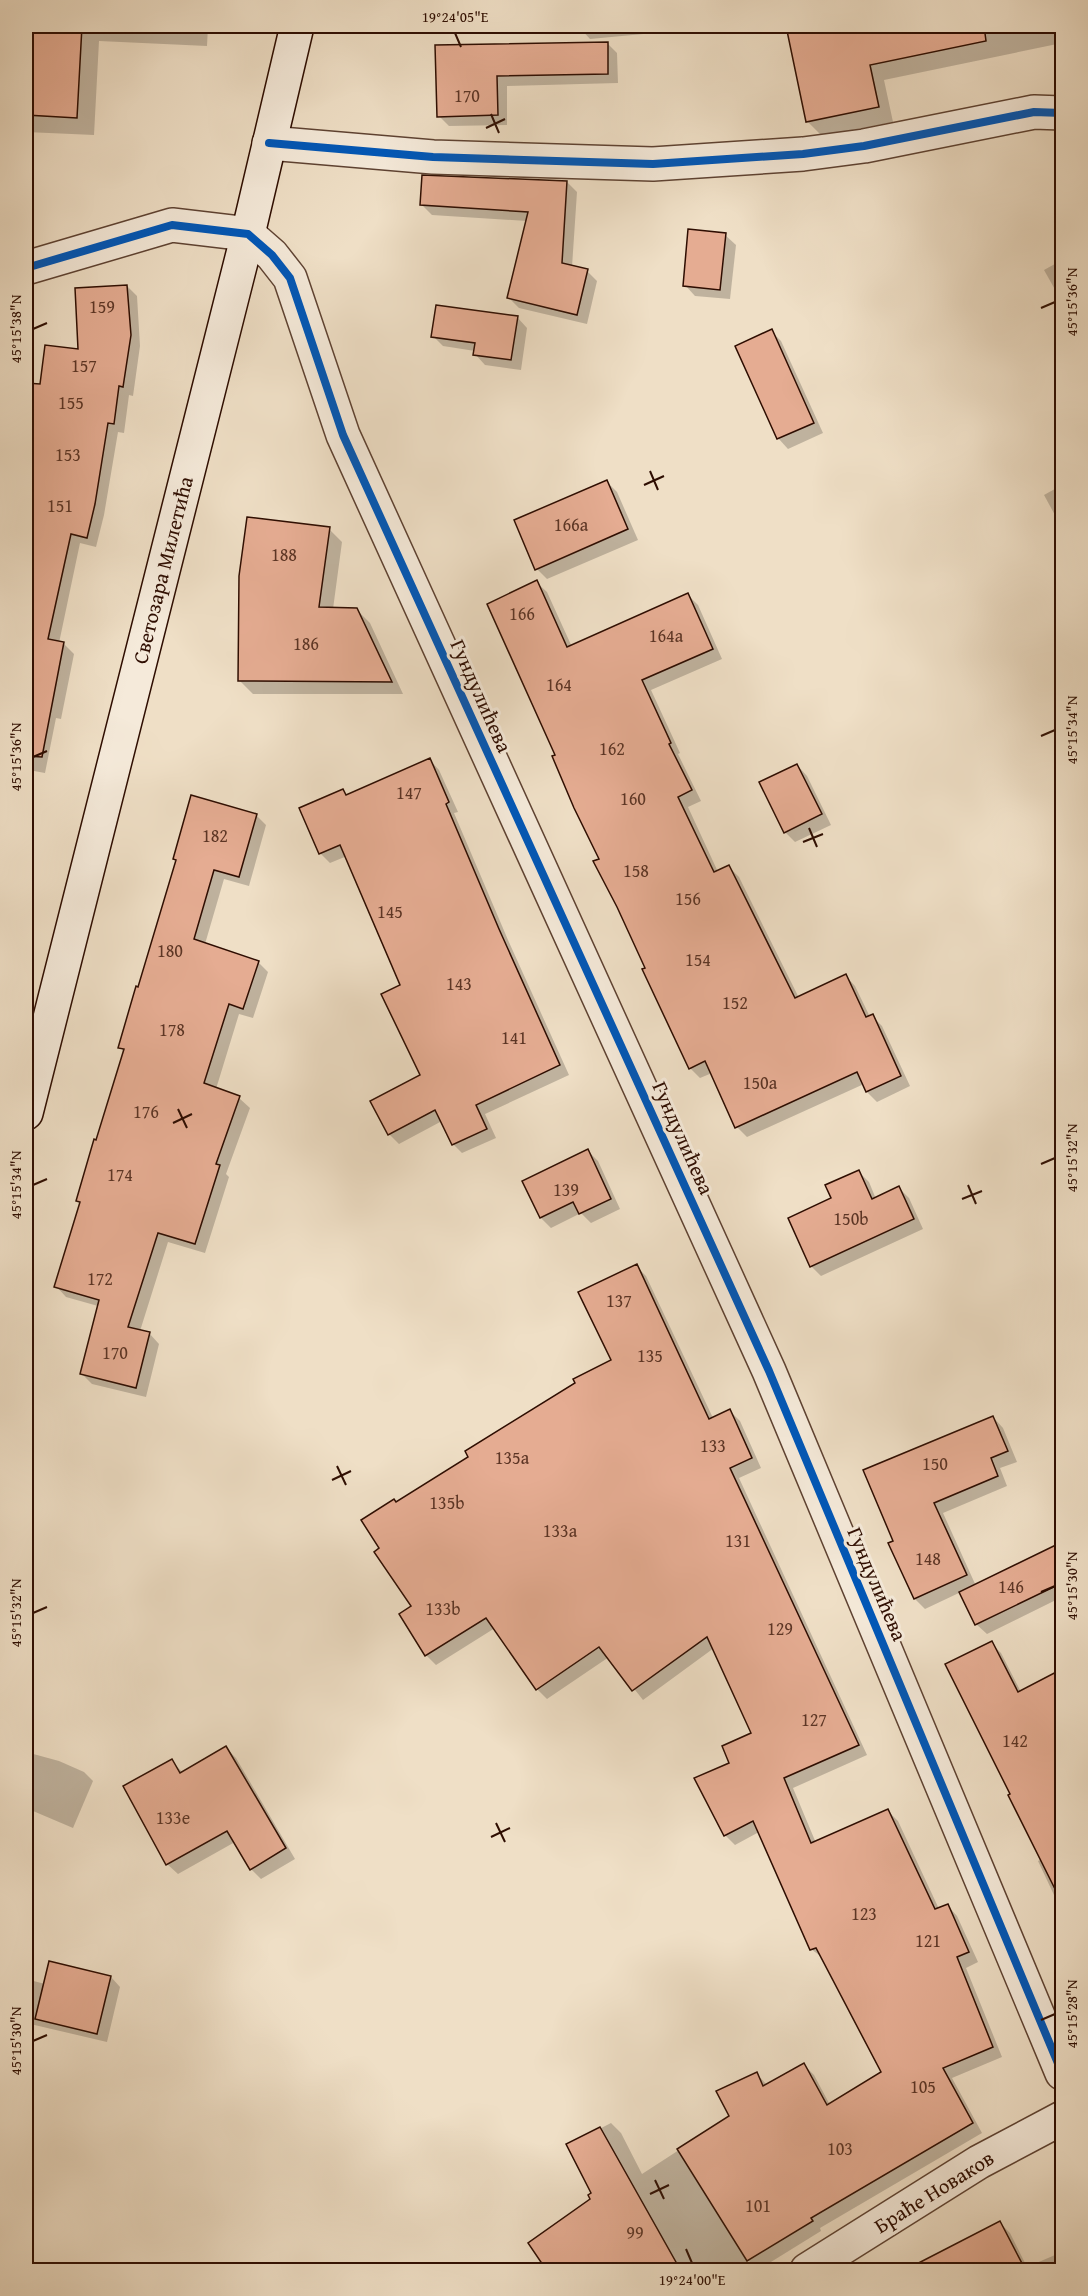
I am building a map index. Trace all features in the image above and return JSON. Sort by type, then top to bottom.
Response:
[{"type":"street","name":"Светозара Милетића","points":[[26,1113],[248,234],[297,26]]},
{"type":"street","points":[[269,143],[433,157],[653,164],[803,154],[864,146],[1034,112],[1062,113]]},
{"type":"street","points":[[26,268],[172,225],[248,234]]},
{"type":"street","name":"Гундулићева","points":[[248,234],[272,255],[290,278],[343,435],[769,1371],[1062,2073]]},
{"type":"street","name":"Браће Новаков","points":[[807,2271],[979,2162],[1062,2118]]},
{"type":"building","points":[[26,26],[82,26],[77,118],[26,115]]},
{"type":"building","points":[[786,26],[984,26],[986,41],[870,65],[879,107],[806,122]]},
{"type":"building","points":[[608,42],[608,74],[497,76],[498,115],[437,117],[435,45]]},
{"type":"building","points":[[422,175],[567,181],[562,263],[588,269],[577,315],[507,298],[528,212],[420,205]]},
{"type":"building","points":[[688,229],[726,233],[720,290],[683,286]]},
{"type":"building","points":[[127,285],[131,335],[123,387],[119,386],[114,424],[108,423],[87,538],[71,534],[48,639],[64,642],[42,757],[26,756],[26,383],[40,384],[45,345],[78,349],[75,288]]},
{"type":"building","points":[[436,305],[518,316],[511,360],[473,355],[475,343],[431,337]]},
{"type":"building","points":[[772,329],[814,423],[777,439],[735,346]]},
{"type":"building","points":[[607,480],[628,529],[535,570],[514,520]]},
{"type":"building","points":[[247,517],[330,527],[319,607],[357,608],[392,682],[238,681],[239,576]]},
{"type":"building","points":[[537,580],[567,647],[688,593],[713,649],[642,680],[671,743],[669,744],[692,790],[678,797],[714,872],[729,865],[795,998],[846,974],[866,1017],[873,1014],[901,1076],[866,1092],[857,1072],[735,1128],[705,1061],[689,1069],[642,969],[645,968],[617,907],[593,861],[599,859],[574,808],[552,756],[555,755],[487,604]]},
{"type":"building","points":[[430,758],[449,802],[446,804],[560,1065],[476,1105],[487,1129],[452,1145],[435,1110],[388,1135],[370,1101],[420,1075],[381,994],[400,985],[340,845],[319,854],[299,808],[343,789],[346,795]]},
{"type":"building","points":[[797,764],[822,814],[784,833],[759,782]]},
{"type":"building","points":[[191,795],[257,814],[239,877],[214,870],[194,939],[259,961],[243,1009],[229,1004],[204,1083],[240,1096],[216,1164],[220,1165],[195,1244],[158,1233],[128,1327],[150,1332],[136,1388],[80,1374],[99,1300],[54,1287],[80,1202],[76,1201],[94,1139],[96,1140],[124,1049],[118,1048],[176,860],[173,859]]},
{"type":"building","points":[[588,1149],[611,1199],[579,1214],[573,1202],[540,1218],[522,1181]]},
{"type":"building","points":[[859,1170],[872,1199],[899,1186],[914,1219],[810,1267],[788,1218],[831,1198],[825,1185]]},
{"type":"building","points":[[637,1264],[709,1419],[730,1409],[752,1458],[730,1468],[859,1745],[784,1778],[811,1843],[888,1809],[935,1909],[948,1904],[969,1952],[957,1957],[993,2047],[943,2068],[973,2123],[811,2218],[813,2221],[747,2261],[677,2149],[729,2116],[716,2091],[757,2072],[763,2086],[804,2063],[827,2105],[881,2072],[816,1948],[810,1950],[753,1821],[724,1836],[694,1778],[729,1763],[722,1746],[751,1733],[707,1637],[632,1691],[599,1647],[536,1690],[486,1618],[425,1656],[399,1614],[411,1606],[374,1552],[379,1548],[361,1520],[394,1499],[396,1502],[468,1457],[465,1451],[575,1383],[573,1379],[611,1360],[578,1292]]},
{"type":"building","points":[[993,1416],[1008,1451],[991,1458],[998,1476],[934,1503],[967,1575],[914,1599],[888,1543],[893,1541],[863,1470]]},
{"type":"building","points":[[1062,1542],[1062,1583],[975,1625],[959,1592]]},
{"type":"building","points":[[992,1641],[1018,1692],[1062,1669],[1062,1903],[945,1664]]},
{"type":"building","points":[[226,1746],[286,1848],[250,1870],[227,1831],[166,1865],[123,1786],[172,1759],[180,1773]]},
{"type":"building","points":[[49,1961],[111,1976],[97,2034],[35,2019]]},
{"type":"building","points":[[600,2127],[681,2271],[547,2271],[528,2243],[590,2199],[588,2195],[591,2193],[566,2144]]},
{"type":"building","points":[[1000,2221],[1026,2271],[903,2271]]},
{"type":"cycle path","points":[[269,143],[433,157],[653,164],[803,154],[864,146],[1034,112],[1062,113]]},
{"type":"cycle path","points":[[26,268],[172,225],[248,234],[272,255],[290,278],[343,435],[769,1371],[1062,2073]]}]
